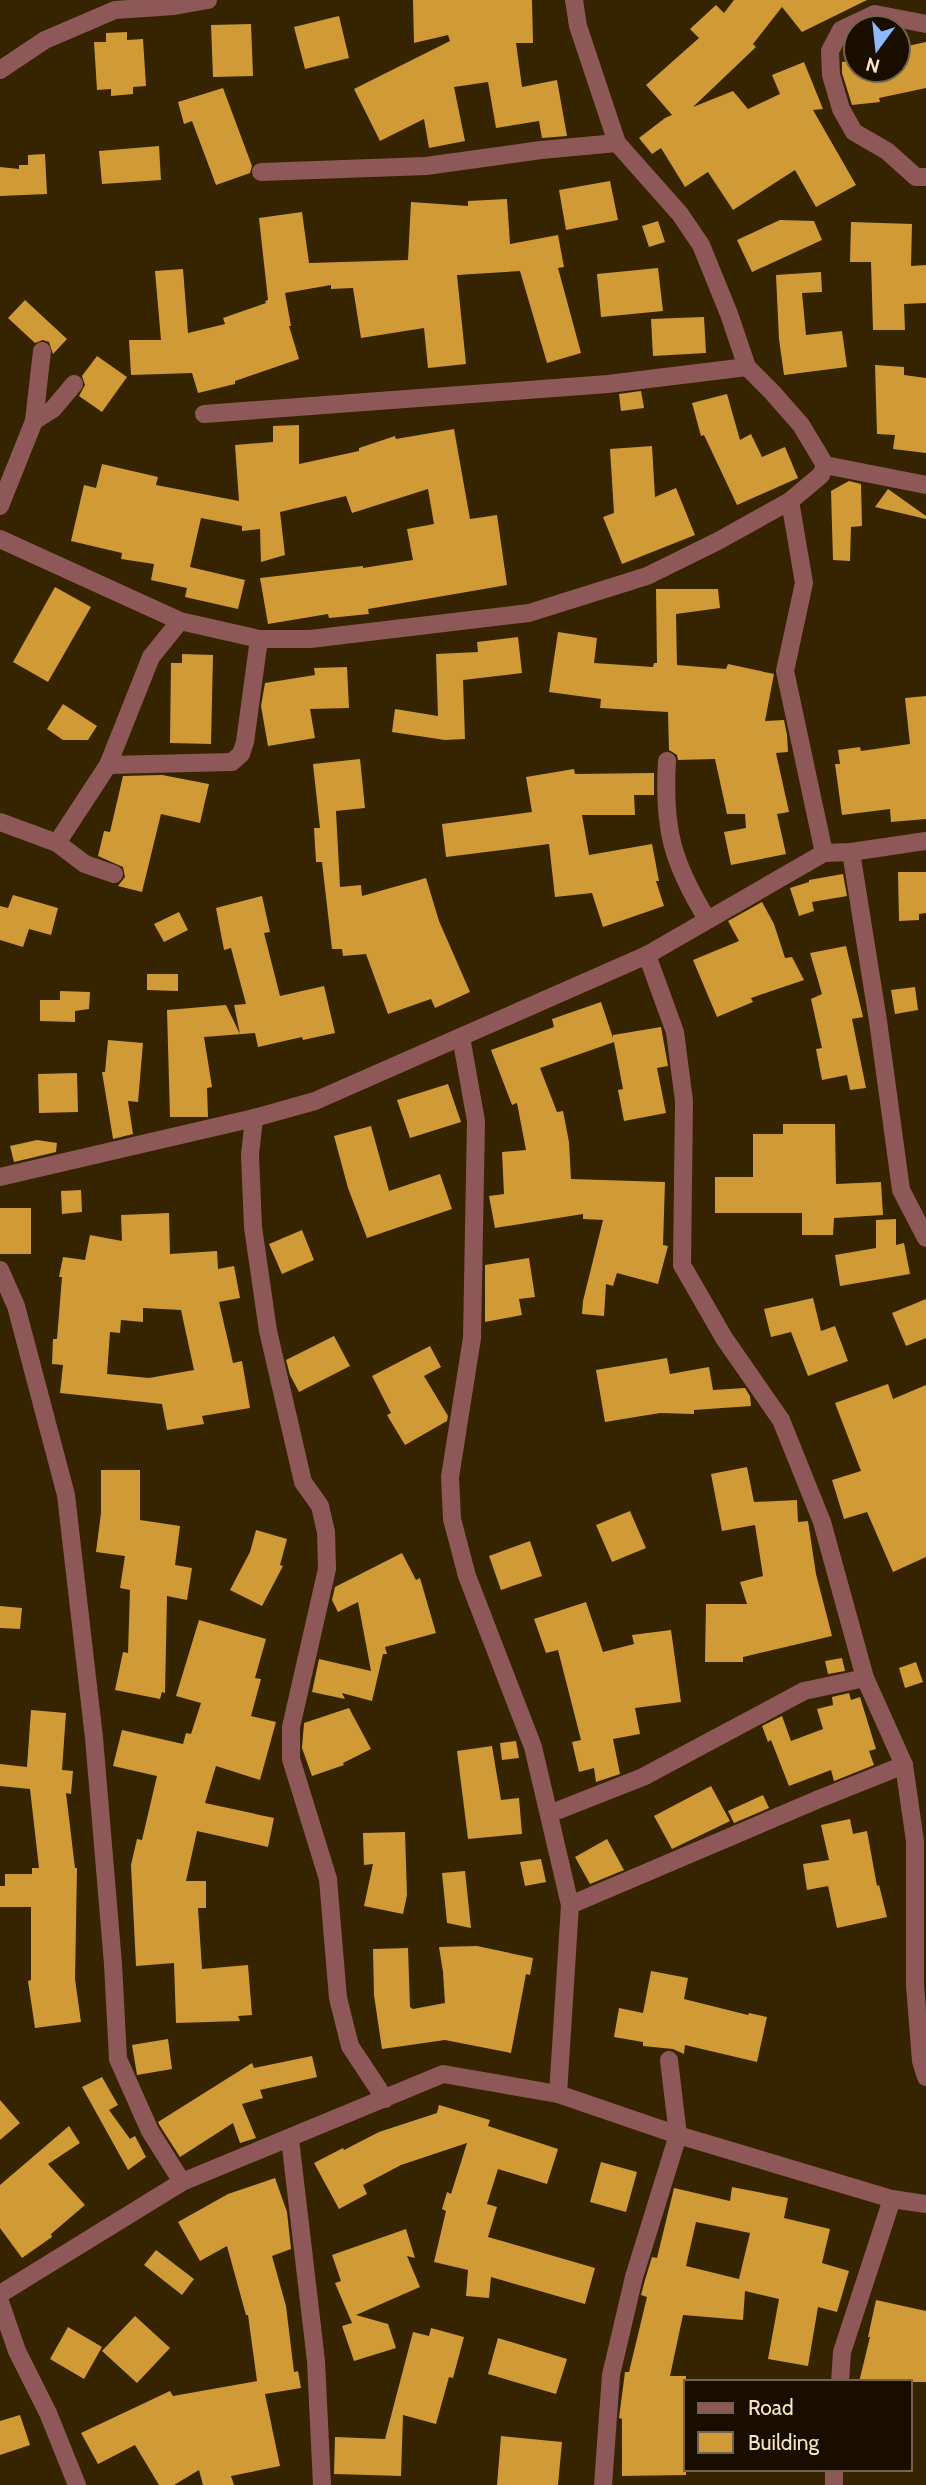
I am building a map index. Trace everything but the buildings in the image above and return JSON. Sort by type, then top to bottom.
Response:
[{"type":"street","points":[[0,70],[46,40],[115,10],[174,6],[208,0]]},
{"type":"street","points":[[574,0],[578,26],[617,143],[680,214],[701,245],[747,367],[801,425],[825,465],[926,485]]},
{"type":"street","points":[[926,24],[875,13],[841,30],[830,51],[831,75],[841,109],[854,132],[887,151],[916,177],[926,177]]},
{"type":"street","points":[[261,172],[426,166],[541,150],[617,143]]},
{"type":"street","points":[[0,506],[34,421],[42,351]]},
{"type":"street","points":[[204,414],[608,384],[747,367]]},
{"type":"street","points":[[34,421],[53,409],[74,384]]},
{"type":"street","points":[[0,539],[180,621],[258,639],[310,639],[529,613],[647,576],[790,502],[821,475],[825,465]]},
{"type":"street","points":[[790,502],[804,583],[785,671],[824,853]]},
{"type":"street","points":[[57,843],[108,765],[151,657],[180,621]]},
{"type":"street","points":[[108,765],[232,762],[241,754],[244,742],[258,639]]},
{"type":"street","points":[[667,761],[665,798],[669,837],[687,888],[707,919]]},
{"type":"street","points":[[0,822],[57,843],[85,864],[114,874]]},
{"type":"street","points":[[0,1177],[254,1118],[315,1101],[647,955],[824,853],[851,852],[926,841]]},
{"type":"street","points":[[851,852],[901,1190],[926,1238]]},
{"type":"street","points":[[647,955],[674,1032],[684,1101],[682,1265],[723,1338],[781,1420],[822,1522],[865,1678],[904,1765],[915,1841],[915,1985],[921,2061],[926,2077]]},
{"type":"street","points":[[461,1037],[476,1121],[472,1338],[450,1478],[452,1519],[467,1576],[533,1748],[570,1905],[558,2094]]},
{"type":"street","points":[[254,1118],[250,1155],[253,1227],[268,1331],[303,1482],[320,1506],[326,1532],[327,1569],[290,1727],[291,1759],[328,1879],[338,1998],[350,2046],[385,2099]]},
{"type":"street","points":[[0,1270],[16,1306],[66,1495],[94,1738],[118,2059],[150,2131],[182,2182]]},
{"type":"street","points":[[549,1814],[643,1777],[804,1691],[865,1678]]},
{"type":"street","points":[[570,1905],[904,1765]]},
{"type":"street","points":[[603,2485],[611,2375],[634,2277],[678,2135],[668,2060]]},
{"type":"street","points":[[0,2294],[182,2182],[443,2074],[558,2094],[678,2135],[892,2199],[926,2204]]},
{"type":"street","points":[[290,2139],[316,2361],[322,2485]]},
{"type":"street","points":[[840,2380],[842,2352],[892,2199]]},
{"type":"street","points":[[0,2302],[17,2351],[48,2413],[77,2485]]}]
